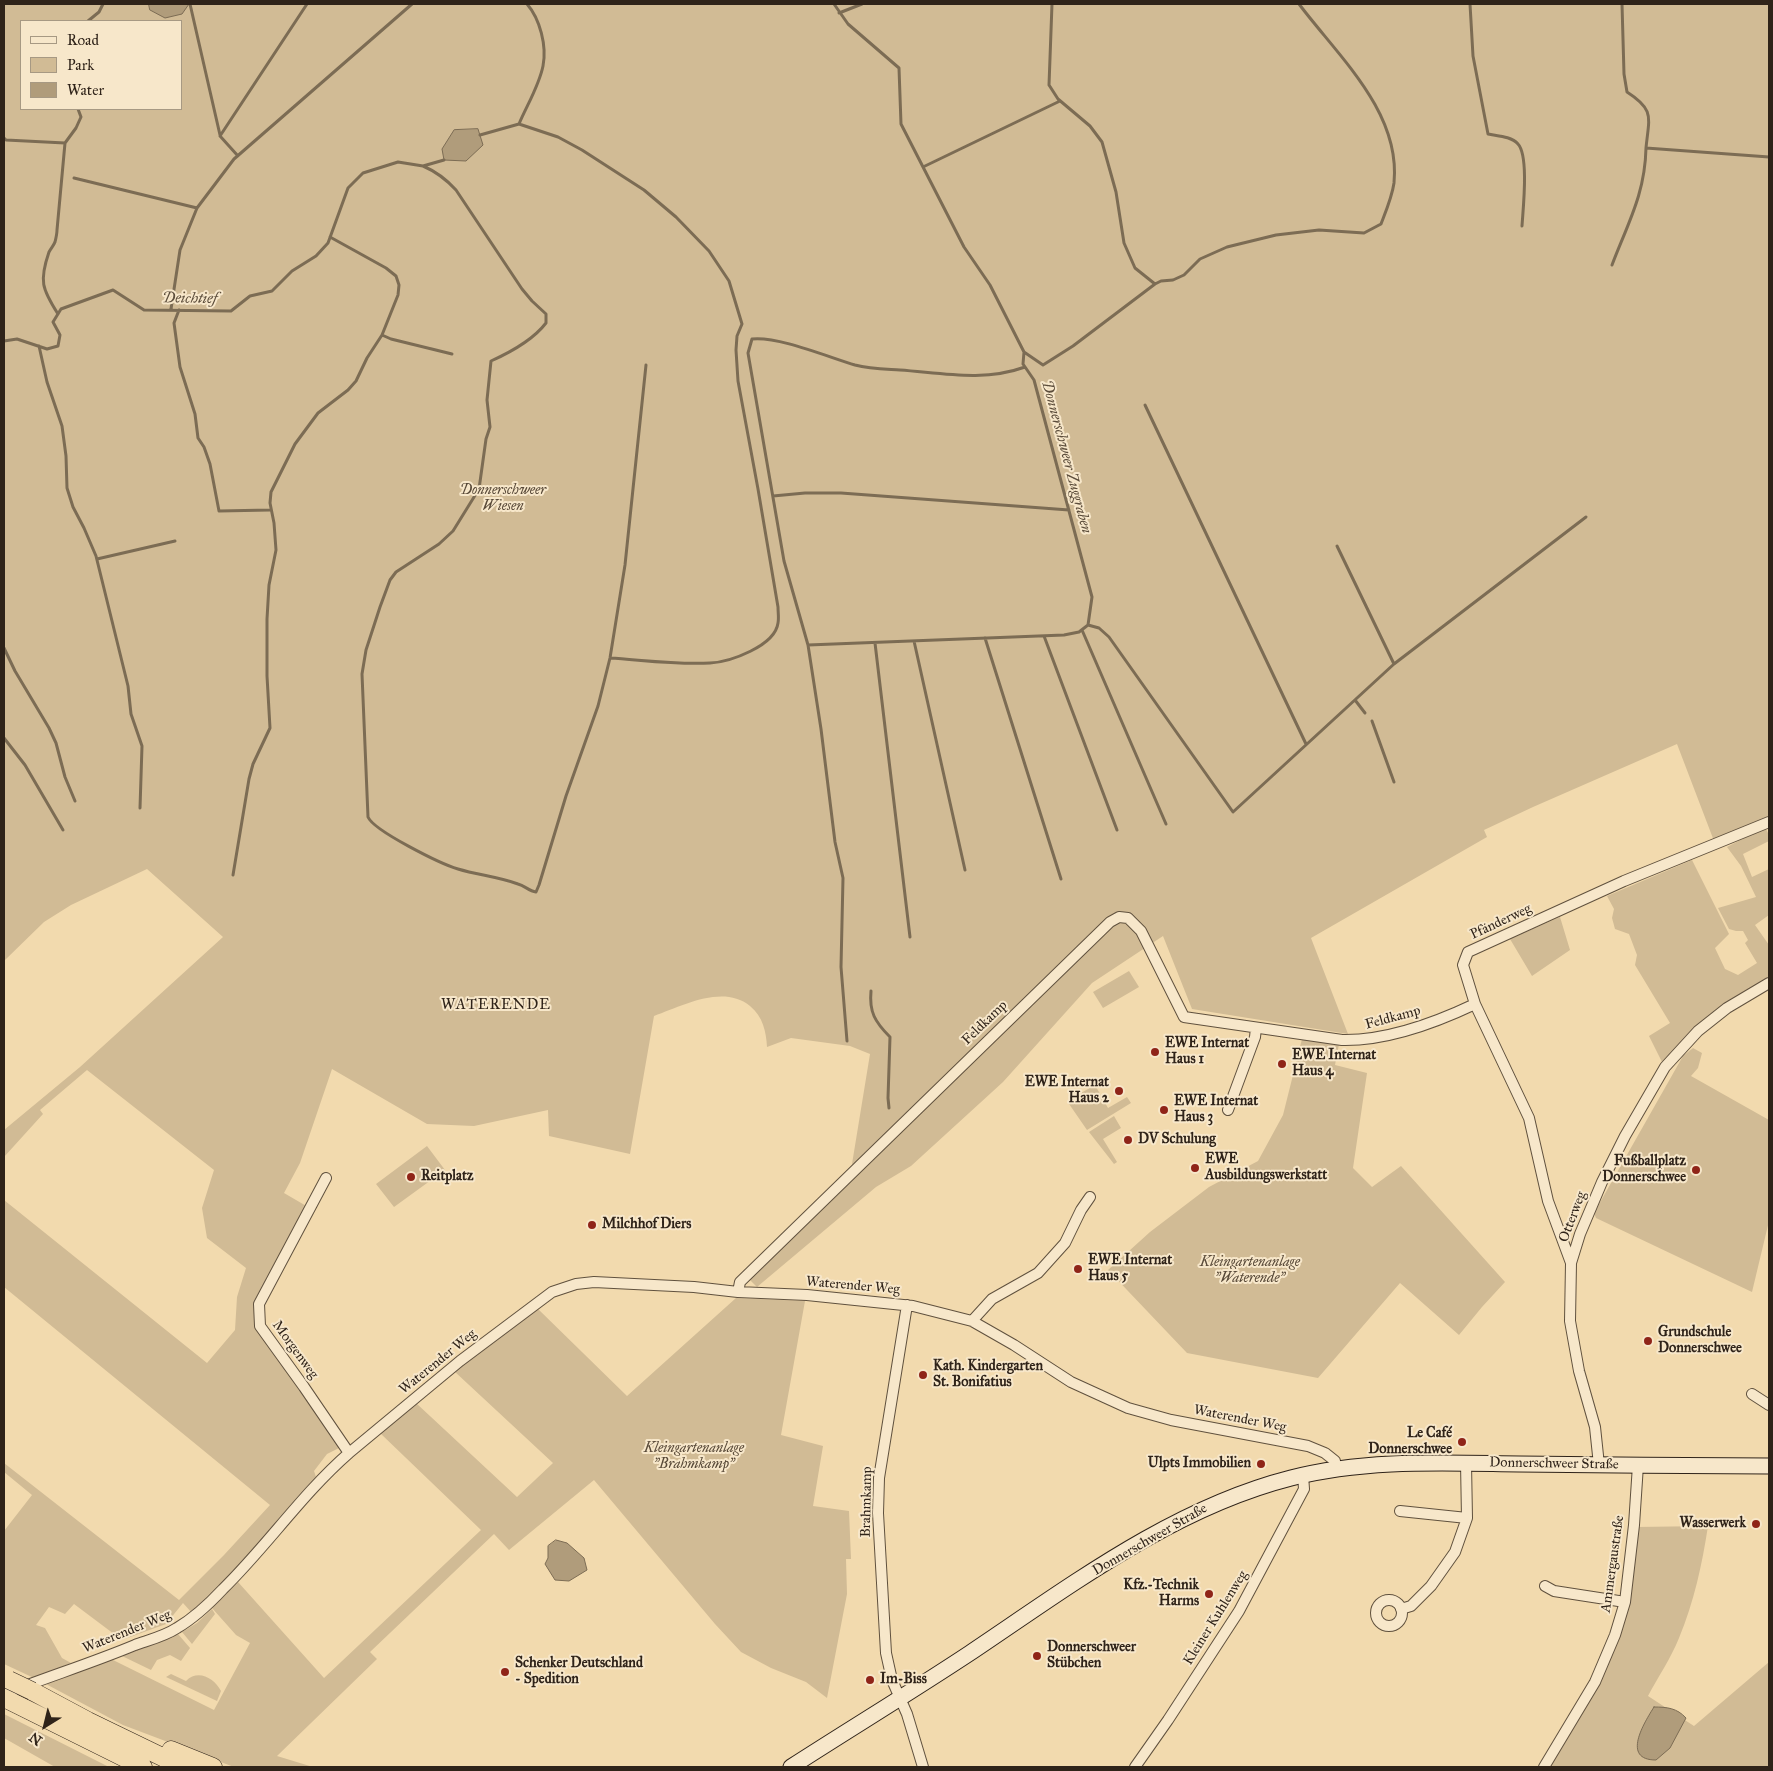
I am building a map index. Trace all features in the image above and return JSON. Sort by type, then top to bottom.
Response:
[{"type":"highway","points":[[6,1690],[32,1691],[85,1729],[144,1767]]},
{"type":"highway","points":[[6,1690],[85,1729],[183,1767]]},
{"type":"highway","points":[[85,1729],[127,1767]]},
{"type":"highway","points":[[85,1729],[134,1734],[213,1767]]},
{"type":"main road","name":"Donnerschweer Straße","points":[[790,1767],[901,1699],[1100,1567],[1188,1515],[1244,1492],[1303,1475],[1336,1469],[1400,1463],[1769,1466]]},
{"type":"street","name":"Pfänderweg","points":[[1571,1263],[1548,1201],[1529,1118],[1475,1004],[1463,965],[1468,952],[1624,881],[1769,822]]},
{"type":"street","name":"Feldkamp","points":[[738,1292],[740,1282],[1110,922],[1120,917],[1128,918],[1134,922],[1152,952],[1184,1017],[1342,1040],[1364,1040],[1409,1029],[1452,1015],[1475,1004]]},
{"type":"street","name":"Otterweg","points":[[1599,1465],[1595,1427],[1579,1371],[1570,1321],[1571,1263],[1580,1234],[1602,1182],[1625,1136],[1665,1067],[1698,1031],[1727,1008],[1769,983]]},
{"type":"street","points":[[1228,1110],[1255,1037],[1256,1028]]},
{"type":"street","name":"Morgenweg","points":[[326,1178],[270,1279],[259,1304],[260,1326],[349,1453]]},
{"type":"street","points":[[972,1321],[992,1299],[1038,1273],[1064,1243],[1090,1197]]},
{"type":"street","name":"Waterender Weg","points":[[6,1690],[114,1654],[176,1629],[193,1617],[248,1565],[298,1504],[332,1467],[460,1361],[552,1292],[576,1284],[594,1282],[644,1284],[738,1292],[807,1295],[907,1305],[972,1321],[1014,1345],[1071,1382],[1128,1408],[1171,1420],[1308,1446],[1325,1453],[1335,1461],[1336,1469]]},
{"type":"street","name":"Brahmkamp","points":[[907,1305],[879,1478],[878,1514],[886,1653],[892,1680],[917,1743],[923,1767]]},
{"type":"street","points":[[1752,1394],[1769,1405]]},
{"type":"street","points":[[1401,1609],[1412,1606],[1432,1586],[1455,1552],[1466,1518],[1466,1463]]},
{"type":"street","name":"Ammergaustraße","points":[[1544,1767],[1602,1667],[1615,1635],[1625,1602],[1634,1525],[1638,1465]]},
{"type":"street","name":"Kleiner Kuhlenweg","points":[[1135,1767],[1239,1611],[1304,1489],[1303,1475]]},
{"type":"street","points":[[1400,1511],[1466,1518]]},
{"type":"street","points":[[1545,1586],[1554,1591],[1625,1602]]},
{"type":"green space","name":"Donnerschweer Wiesen","points":[[4,4],[1769,4],[1769,818],[1714,841],[1677,744],[1484,830],[1487,837],[1311,938],[1348,1034],[1192,1009],[1163,936],[1092,983],[1003,1082],[911,1166],[876,1187],[757,1287],[748,1278],[857,1170],[852,1164],[870,1054],[850,1046],[791,1038],[767,1047],[765,1030],[758,1015],[750,1006],[728,997],[702,999],[654,1016],[630,1154],[549,1136],[548,1110],[474,1126],[427,1124],[332,1069],[300,1163],[284,1193],[308,1207],[255,1305],[256,1327],[295,1381],[339,1448],[327,1454],[314,1471],[316,1477],[245,1563],[192,1613],[183,1603],[166,1624],[122,1640],[74,1604],[65,1614],[49,1607],[36,1625],[45,1628],[62,1658],[71,1663],[34,1678],[4,1664],[4,1531],[32,1495],[4,1472],[4,1463],[179,1600],[270,1505],[4,1287],[4,1200],[207,1363],[235,1330],[237,1297],[246,1268],[207,1238],[202,1208],[214,1170],[87,1070],[40,1110],[43,1114],[4,1157],[4,1130],[80,1067],[223,937],[147,869],[71,905],[44,922],[4,961]]},
{"type":"green space","points":[[1765,827],[1769,835],[1769,841],[1743,854],[1752,877],[1769,869],[1769,915],[1755,925],[1769,945],[1769,978],[1714,1012],[1662,1062],[1649,1036],[1670,1023],[1635,965],[1637,955],[1629,934],[1615,929],[1612,918],[1614,909],[1607,896],[1692,860],[1729,934],[1715,948],[1725,969],[1738,975],[1757,963],[1745,943],[1748,940],[1743,931],[1729,929],[1718,908],[1756,897],[1741,866],[1727,847]]},
{"type":"green space","points":[[1560,917],[1570,950],[1532,976],[1510,939]]},
{"type":"green space","points":[[1129,971],[1139,987],[1103,1008],[1093,992]]},
{"type":"green space","name":"Kleingartenanlage \"Waterende\"","points":[[1302,1039],[1339,1044],[1335,1065],[1367,1073],[1353,1168],[1372,1187],[1401,1166],[1505,1282],[1459,1335],[1400,1283],[1318,1378],[1187,1353],[1108,1270],[1150,1232],[1209,1187],[1258,1161],[1283,1115]]},
{"type":"green space","points":[[1693,1048],[1702,1053],[1698,1068],[1691,1076],[1769,1120],[1769,1221],[1752,1292],[1596,1218],[1594,1213],[1683,1056]]},
{"type":"green space","points":[[1095,1085],[1108,1108],[1127,1097],[1131,1103],[1087,1130],[1067,1101]]},
{"type":"green space","points":[[1114,1116],[1121,1128],[1103,1139],[1117,1162],[1114,1164],[1089,1132]]},
{"type":"green space","name":"Reitplatz","points":[[427,1146],[445,1170],[394,1207],[376,1184]]},
{"type":"green space","name":"Kleingartenanlage \"Brahmkamp\"","points":[[736,1298],[805,1301],[781,1435],[823,1446],[813,1506],[849,1511],[851,1559],[846,1559],[847,1594],[827,1698],[806,1682],[771,1668],[741,1652],[715,1624],[594,1480],[509,1550],[494,1534],[370,1652],[377,1659],[277,1756],[313,1767],[234,1767],[123,1725],[44,1683],[111,1659],[214,1710],[250,1643],[236,1635],[212,1608],[238,1582],[324,1678],[481,1530],[380,1433],[416,1403],[517,1497],[553,1463],[454,1371],[537,1308],[627,1396]]},
{"type":"green space","points":[[1708,1526],[1697,1583],[1689,1611],[1672,1653],[1648,1696],[1694,1726],[1769,1662],[1769,1767],[1548,1767],[1606,1669],[1636,1527]]},
{"type":"green space","points":[[212,1609],[215,1614],[192,1644],[182,1632],[197,1623]]},
{"type":"green space","points":[[178,1634],[190,1648],[181,1661],[170,1655],[157,1660],[151,1670],[122,1656]]},
{"type":"green space","points":[[171,1674],[186,1681],[191,1677],[201,1675],[210,1679],[221,1691],[217,1701],[166,1677]]},
{"type":"green space","points":[[4,1714],[109,1767],[55,1767],[4,1738]]},
{"type":"water","points":[[149,4],[189,4],[182,14],[165,18],[150,10]]},
{"type":"water","points":[[478,129],[483,145],[466,161],[444,160],[442,149],[454,130]]},
{"type":"water","points":[[556,1540],[567,1543],[584,1558],[587,1570],[569,1581],[555,1580],[545,1564],[548,1558],[548,1546]]},
{"type":"water","points":[[1654,1707],[1671,1709],[1679,1712],[1686,1718],[1670,1748],[1656,1760],[1645,1758],[1640,1754],[1637,1747],[1641,1731]]},
{"type":"waterway","points":[[89,20],[99,12],[103,4]]},
{"type":"waterway","points":[[190,4],[220,135]]},
{"type":"waterway","points":[[238,156],[220,136],[307,4]]},
{"type":"waterway","points":[[171,309],[180,250],[197,208],[234,159],[412,4]]},
{"type":"waterway","points":[[519,124],[539,81],[544,58],[539,25],[527,4]]},
{"type":"waterway","name":"Donnerschweer Zuggraben","points":[[834,4],[848,24],[899,68],[901,124],[964,247],[990,285],[1024,352],[1023,364],[1034,380],[1092,597],[1088,625],[1099,628],[1109,637],[1233,812],[1394,664],[1586,517]]},
{"type":"waterway","points":[[839,13],[862,4]]},
{"type":"waterway","points":[[1052,4],[1049,85],[1058,99],[1090,126],[1102,142],[1116,192],[1124,243],[1135,268],[1155,284]]},
{"type":"waterway","points":[[1024,352],[1043,365],[1073,346],[1155,284],[1161,281],[1173,280],[1184,275],[1200,259],[1227,247],[1276,235],[1319,230],[1364,233],[1381,224],[1394,183],[1394,157],[1388,132],[1364,86],[1299,4]]},
{"type":"waterway","points":[[1470,4],[1473,56],[1488,134],[1512,139],[1521,150],[1525,183],[1522,226]]},
{"type":"waterway","points":[[1622,4],[1624,74],[1627,92],[1642,104],[1648,115],[1646,148],[1769,157]]},
{"type":"waterway","points":[[923,167],[1060,101]]},
{"type":"waterway","points":[[58,314],[45,291],[43,278],[49,252],[55,243],[65,143],[76,128],[81,117],[78,110]]},
{"type":"waterway","points":[[480,135],[519,124],[558,137],[582,150],[644,190],[676,217],[709,251],[729,281],[742,324],[737,336],[736,350],[738,381],[778,607],[778,621],[775,631],[760,646],[740,656],[719,662],[685,663],[610,658]]},
{"type":"waterway","points":[[4,138],[6,140],[65,143]]},
{"type":"waterway","points":[[1612,265],[1630,222],[1639,194],[1643,180],[1646,148]]},
{"type":"waterway","name":"Deichtief","points":[[4,341],[17,339],[47,349],[58,346],[60,335],[53,322],[61,309],[113,290],[144,310],[231,311],[250,296],[272,291],[292,271],[316,256],[328,243],[348,188],[363,173],[398,162],[423,166],[444,160]]},
{"type":"waterway","points":[[423,166],[441,176],[456,190],[522,289],[546,314],[546,323],[535,335],[521,345],[491,361],[487,400],[490,427],[486,439],[479,489],[453,531],[439,544],[396,572],[390,580],[380,607],[366,650],[362,674],[368,817],[382,830],[438,861],[458,869],[511,882],[531,891],[536,892],[539,885],[566,796],[598,706],[610,658],[625,565],[646,365]]},
{"type":"waterway","points":[[74,178],[197,208]]},
{"type":"waterway","points":[[233,875],[249,779],[253,764],[270,728],[267,676],[267,619],[269,585],[276,550],[270,503],[271,492],[295,444],[318,413],[348,390],[356,381],[367,358],[382,335],[398,295],[399,285],[396,276],[386,268],[330,237]]},
{"type":"waterway","points":[[179,310],[174,323],[180,367],[195,414],[198,438],[204,447],[210,464],[219,511],[270,510]]},
{"type":"waterway","points":[[382,335],[391,339],[452,354]]},
{"type":"waterway","points":[[847,1041],[841,967],[843,878],[835,842],[808,645],[784,561],[748,353],[752,339],[763,339],[789,344],[855,365],[872,368],[979,375],[1010,372],[1025,367]]},
{"type":"waterway","points":[[39,346],[47,382],[62,426],[66,456],[67,488],[73,507],[96,556],[128,686],[131,714],[142,746],[140,808]]},
{"type":"waterway","points":[[1145,405],[1306,744]]},
{"type":"waterway","points":[[773,496],[805,493],[841,493],[1069,510]]},
{"type":"waterway","points":[[97,559],[175,541]]},
{"type":"waterway","points":[[1337,546],[1394,664]]},
{"type":"waterway","points":[[808,645],[1064,635],[1079,632],[1088,625]]},
{"type":"waterway","points":[[1082,630],[1166,824]]},
{"type":"waterway","points":[[1044,636],[1117,830]]},
{"type":"waterway","points":[[985,638],[1061,879]]},
{"type":"waterway","points":[[914,641],[965,870]]},
{"type":"waterway","points":[[875,643],[910,937]]},
{"type":"waterway","points":[[4,648],[56,743],[65,777],[75,801]]},
{"type":"waterway","points":[[1355,700],[1365,713]]},
{"type":"waterway","points":[[1372,721],[1394,782]]},
{"type":"waterway","points":[[4,738],[25,765],[63,830]]},
{"type":"waterway","points":[[871,991],[871,1005],[874,1016],[890,1037],[889,1108]]},
{"type":"place","name":"EWE Internat Haus 1","points":[[1155,1052]]},
{"type":"place","name":"EWE Internat Haus 4","points":[[1282,1064]]},
{"type":"place","name":"EWE Internat Haus 2","points":[[1119,1091]]},
{"type":"place","name":"EWE Internat Haus 3","points":[[1164,1110]]},
{"type":"place","name":"DV Schulung","points":[[1128,1140]]},
{"type":"place","name":"EWE Ausbildungswerkstatt","points":[[1195,1168]]},
{"type":"place","name":"Fußballplatz Donnerschwee","points":[[1696,1170]]},
{"type":"place","name":"Reitplatz","points":[[411,1177]]},
{"type":"place","name":"Milchhof Diers","points":[[592,1225]]},
{"type":"place","name":"EWE Internat Haus 5","points":[[1078,1269]]},
{"type":"place","name":"Grundschule Donnerschwee","points":[[1648,1341]]},
{"type":"place","name":"Kath. Kindergarten St. Bonifatius","points":[[923,1375]]},
{"type":"place","name":"Le Café Donnerschwee","points":[[1462,1442]]},
{"type":"place","name":"Ulpts Immobilien","points":[[1261,1464]]},
{"type":"place","name":"Wasserwerk","points":[[1756,1524]]},
{"type":"place","name":"Kfz.-Technik Harms","points":[[1209,1594]]},
{"type":"place","name":"Donnerschweer Stübchen","points":[[1037,1656]]},
{"type":"place","name":"Schenker Deutschland - Spedition","points":[[505,1672]]},
{"type":"place","name":"Im-Biss","points":[[870,1680]]},
{"type":"district","name":"WATERENDE","points":[[496,1005]]}]
